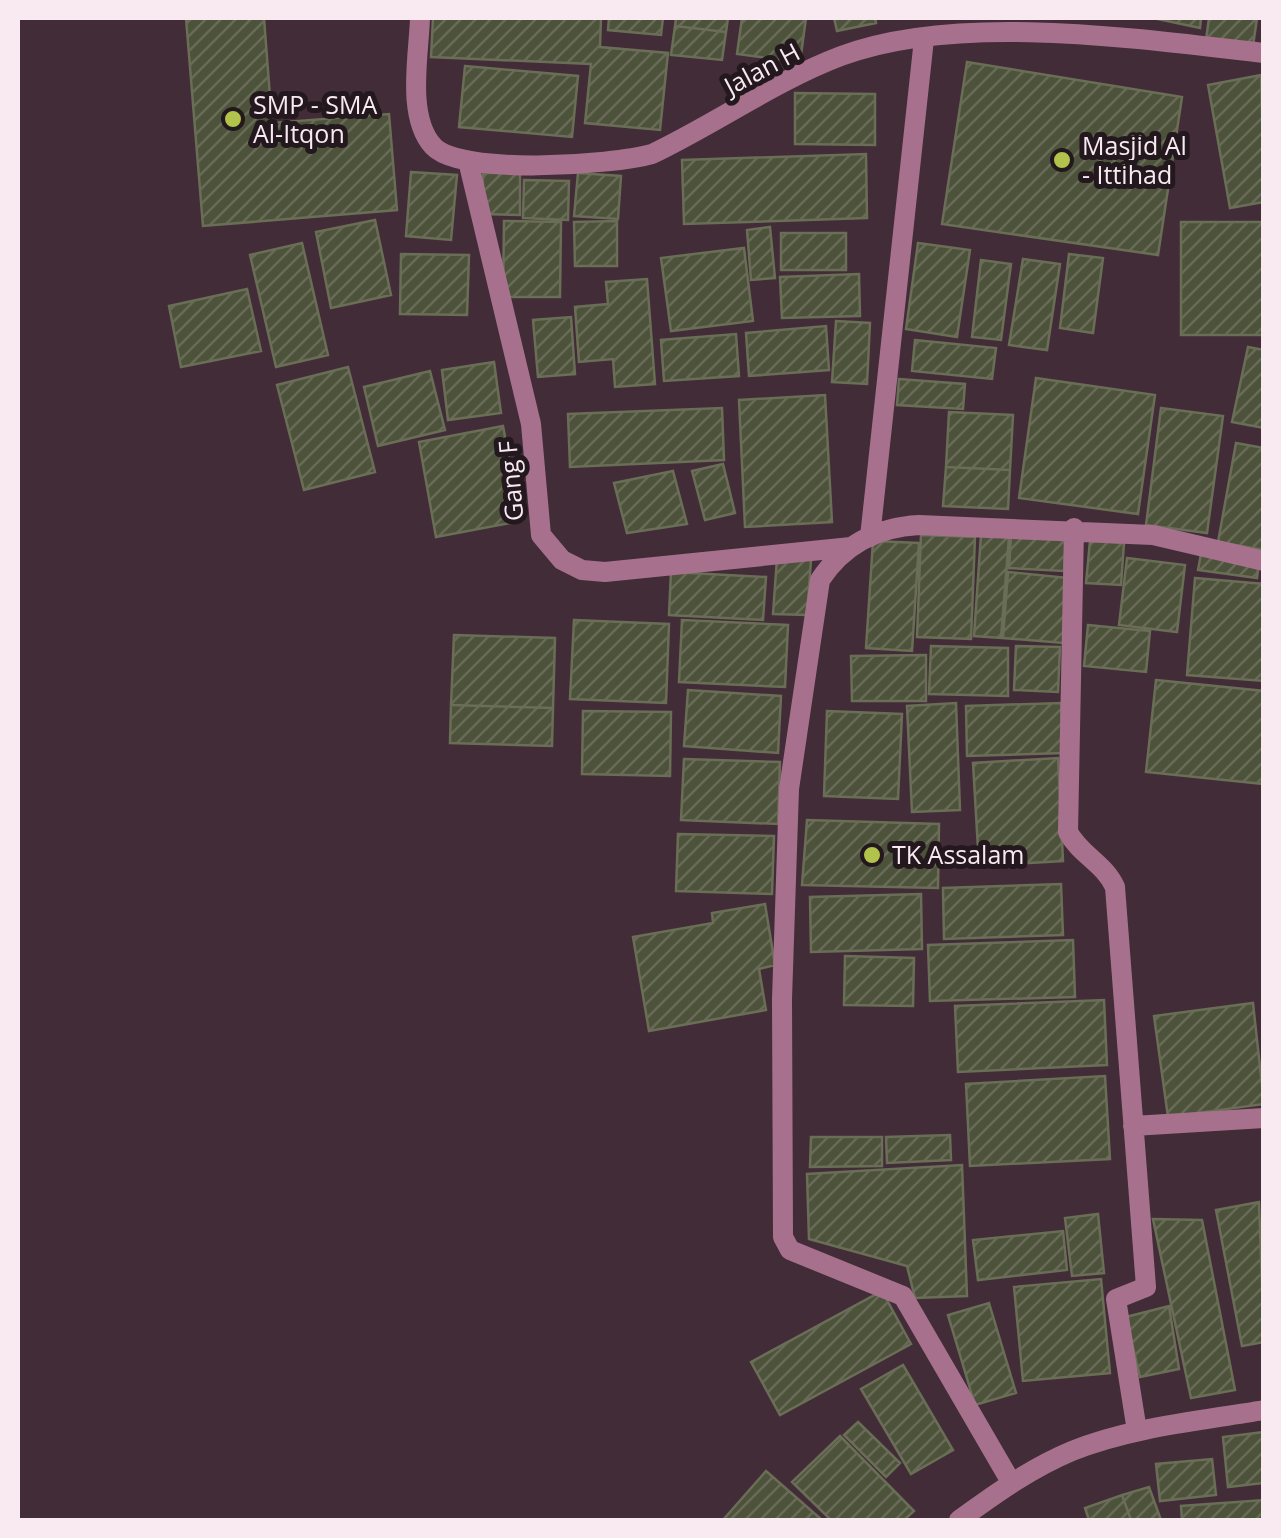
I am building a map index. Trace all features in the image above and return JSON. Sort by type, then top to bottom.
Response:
[{"type":"street","points":[[420,18],[418,106],[424,129],[434,148],[469,165]]},
{"type":"street","name":"Jalan H","points":[[469,165],[638,158],[837,57],[924,39],[1003,33],[1109,35],[1264,53]]},
{"type":"street","points":[[870,536],[924,39]]},
{"type":"street","name":"Gang F","points":[[469,165],[531,424],[541,534],[562,560],[582,570],[606,572],[851,547]]},
{"type":"street","points":[[1012,1482],[903,1296],[790,1250],[783,1238],[782,999],[789,788],[820,580],[834,559],[870,536],[920,525],[1074,528],[1153,535],[1264,561]]},
{"type":"street","points":[[1074,528],[1068,832],[1076,847],[1107,871],[1115,888],[1146,1286],[1116,1300],[1137,1432]]},
{"type":"street","points":[[1132,1126],[1264,1118]]},
{"type":"street","points":[[959,1520],[1012,1482],[1072,1451],[1137,1432],[1264,1410]]},
{"type":"building","name":"SMP - SMA Al-Itqon","points":[[186,18],[264,18],[272,123],[389,114],[397,210],[203,226]]},
{"type":"building","points":[[433,18],[601,18],[600,47],[668,53],[660,130],[585,123],[591,64],[431,57]]},
{"type":"building","points":[[609,18],[663,18],[661,35],[608,30]]},
{"type":"building","points":[[676,18],[728,18],[726,32],[675,26]]},
{"type":"building","points":[[742,18],[806,18],[800,62],[737,54]]},
{"type":"building","points":[[834,18],[875,18],[876,23],[837,31]]},
{"type":"building","points":[[1153,18],[1201,18],[1200,28]]},
{"type":"building","points":[[1209,18],[1257,18],[1253,46],[1206,40]]},
{"type":"building","points":[[675,26],[726,32],[722,60],[671,55]]},
{"type":"building","name":"Masjid Al - Ittihad","points":[[967,62],[1182,97],[1158,255],[942,224]]},
{"type":"building","points":[[465,66],[578,76],[572,137],[459,127]]},
{"type":"building","points":[[1261,75],[1264,202],[1230,208],[1208,85]]},
{"type":"building","points":[[795,93],[875,94],[875,145],[795,144]]},
{"type":"building","points":[[866,154],[867,218],[684,224],[682,160]]},
{"type":"building","points":[[411,172],[457,175],[451,240],[406,236]]},
{"type":"building","points":[[483,173],[520,173],[520,215],[483,214]]},
{"type":"building","points":[[578,173],[621,176],[618,219],[574,216]]},
{"type":"building","points":[[524,180],[569,181],[568,220],[523,218]]},
{"type":"building","points":[[375,220],[391,295],[331,308],[316,232]]},
{"type":"building","points":[[504,221],[561,222],[560,297],[503,297]]},
{"type":"building","points":[[617,221],[617,266],[575,266],[574,222]]},
{"type":"building","points":[[1181,222],[1264,222],[1264,335],[1181,335]]},
{"type":"building","points":[[770,227],[775,278],[751,280],[747,230]]},
{"type":"building","points":[[781,233],[846,233],[846,270],[781,270]]},
{"type":"building","points":[[302,243],[328,355],[276,367],[250,255]]},
{"type":"building","points":[[918,243],[970,250],[957,337],[906,329]]},
{"type":"building","points":[[744,248],[753,321],[671,331],[661,258]]},
{"type":"building","points":[[401,254],[469,255],[467,315],[400,314]]},
{"type":"building","points":[[1069,254],[1103,258],[1093,333],[1060,328]]},
{"type":"building","points":[[1023,259],[1060,264],[1047,350],[1009,345]]},
{"type":"building","points":[[981,260],[1011,264],[1001,340],[972,337]]},
{"type":"building","points":[[859,274],[860,316],[782,318],[780,277]]},
{"type":"building","points":[[647,279],[655,384],[615,387],[613,359],[579,362],[575,307],[608,304],[606,282]]},
{"type":"building","points":[[247,289],[261,351],[181,367],[169,306]]},
{"type":"building","points":[[571,317],[575,374],[538,377],[533,320]]},
{"type":"building","points":[[836,321],[870,323],[867,384],[832,382]]},
{"type":"building","points":[[826,326],[829,370],[749,376],[746,333]]},
{"type":"building","points":[[736,334],[739,376],[664,381],[661,340]]},
{"type":"building","points":[[915,340],[996,348],[992,379],[912,371]]},
{"type":"building","points":[[1248,347],[1264,350],[1264,428],[1232,422]]},
{"type":"building","points":[[494,362],[501,413],[448,420],[442,370]]},
{"type":"building","points":[[348,367],[375,472],[304,490],[277,385]]},
{"type":"building","points":[[430,371],[445,430],[378,446],[364,387]]},
{"type":"building","points":[[1036,378],[1155,395],[1138,514],[1019,498]]},
{"type":"building","points":[[899,379],[965,384],[963,409],[897,405]]},
{"type":"building","points":[[825,395],[832,522],[745,527],[739,400]]},
{"type":"building","points":[[722,408],[724,460],[570,467],[568,414]]},
{"type":"building","points":[[1161,408],[1223,416],[1207,533],[1146,525]]},
{"type":"building","points":[[949,412],[1013,415],[1010,470],[946,467]]},
{"type":"building","points":[[503,426],[521,521],[436,537],[419,442]]},
{"type":"building","points":[[1236,443],[1264,448],[1264,550],[1218,542]]},
{"type":"building","points":[[723,464],[735,513],[705,520],[692,471]]},
{"type":"building","points":[[946,467],[1010,470],[1008,509],[943,506]]},
{"type":"building","points":[[673,471],[687,524],[627,533],[614,483]]},
{"type":"building","points":[[921,535],[975,537],[971,639],[917,637]]},
{"type":"building","points":[[981,535],[1009,537],[1001,638],[974,636]]},
{"type":"building","points":[[1011,537],[1066,539],[1064,571],[1009,568]]},
{"type":"building","points":[[873,541],[919,543],[912,651],[866,648]]},
{"type":"building","points":[[1090,541],[1124,543],[1121,585],[1086,583]]},
{"type":"building","points":[[1201,554],[1259,562],[1257,578],[1198,570]]},
{"type":"building","points":[[777,558],[811,560],[807,615],[773,614]]},
{"type":"building","points":[[1127,558],[1185,565],[1177,632],[1119,625]]},
{"type":"building","points":[[671,572],[766,577],[763,620],[669,615]]},
{"type":"building","points":[[1008,572],[1069,578],[1063,643],[1003,638]]},
{"type":"building","points":[[1195,578],[1264,584],[1264,681],[1187,675]]},
{"type":"building","points":[[574,620],[669,624],[666,703],[570,699]]},
{"type":"building","points":[[682,620],[788,625],[785,687],[679,682]]},
{"type":"building","points":[[1088,625],[1150,631],[1146,672],[1084,666]]},
{"type":"building","points":[[454,635],[555,638],[553,708],[451,705]]},
{"type":"building","points":[[931,646],[1008,648],[1008,696],[929,694]]},
{"type":"building","points":[[1016,646],[1060,647],[1058,692],[1014,690]]},
{"type":"building","points":[[926,655],[926,701],[852,701],[851,656]]},
{"type":"building","points":[[1156,680],[1264,691],[1264,784],[1146,772]]},
{"type":"building","points":[[688,690],[781,696],[778,753],[684,746]]},
{"type":"building","points":[[956,703],[960,810],[912,812],[907,706]]},
{"type":"building","points":[[1061,703],[1063,753],[967,756],[966,706]]},
{"type":"building","points":[[451,705],[553,708],[552,746],[450,743]]},
{"type":"building","points":[[583,711],[671,712],[670,776],[582,774]]},
{"type":"building","points":[[827,711],[902,714],[898,799],[824,796]]},
{"type":"building","points":[[1058,758],[1063,861],[979,866],[973,763]]},
{"type":"building","points":[[684,759],[780,762],[778,824],[681,820]]},
{"type":"building","name":"TK Assalam","points":[[807,820],[939,824],[938,888],[802,885]]},
{"type":"building","points":[[678,834],[774,836],[772,894],[676,891]]},
{"type":"building","points":[[1061,884],[1063,935],[944,939],[943,888]]},
{"type":"building","points":[[921,894],[922,949],[811,952],[810,897]]},
{"type":"building","points":[[765,904],[775,965],[759,969],[766,1010],[649,1031],[633,937],[713,923],[712,913]]},
{"type":"building","points":[[1073,940],[1075,997],[930,1001],[928,945]]},
{"type":"building","points":[[845,956],[914,958],[913,1006],[844,1005]]},
{"type":"building","points":[[1104,1000],[1107,1065],[958,1072],[955,1006]]},
{"type":"building","points":[[1253,1003],[1264,1104],[1168,1117],[1154,1016]]},
{"type":"building","points":[[1105,1076],[1110,1159],[970,1166],[966,1084]]},
{"type":"building","points":[[950,1135],[951,1160],[887,1163],[886,1137]]},
{"type":"building","points":[[811,1137],[882,1137],[882,1166],[810,1167]]},
{"type":"building","points":[[962,1165],[967,1296],[915,1298],[907,1266],[809,1239],[807,1174]]},
{"type":"building","points":[[1259,1202],[1264,1342],[1242,1346],[1216,1210]]},
{"type":"building","points":[[1098,1214],[1104,1273],[1072,1276],[1065,1218]]},
{"type":"building","points":[[1153,1219],[1202,1220],[1235,1390],[1191,1398]]},
{"type":"building","points":[[1063,1231],[1067,1270],[978,1280],[973,1240]]},
{"type":"building","points":[[1101,1279],[1110,1373],[1023,1381],[1014,1287]]},
{"type":"building","points":[[882,1291],[911,1344],[780,1415],[751,1362]]},
{"type":"building","points":[[989,1303],[1016,1393],[975,1405],[948,1315]]},
{"type":"building","points":[[1169,1306],[1179,1369],[1140,1377],[1126,1317]]},
{"type":"building","points":[[903,1365],[953,1450],[911,1474],[861,1389]]},
{"type":"building","points":[[858,1422],[900,1463],[886,1477],[844,1435]]},
{"type":"building","points":[[1264,1432],[1264,1483],[1228,1487],[1223,1437]]},
{"type":"building","points":[[840,1436],[914,1511],[904,1520],[831,1520],[792,1482]]},
{"type":"building","points":[[1212,1459],[1216,1495],[1160,1501],[1156,1464]]},
{"type":"building","points":[[766,1471],[822,1520],[723,1520]]},
{"type":"building","points":[[1149,1487],[1161,1520],[1131,1520],[1122,1495]]},
{"type":"building","points":[[1122,1495],[1131,1520],[1089,1520],[1085,1508]]},
{"type":"building","points":[[1264,1500],[1264,1520],[1182,1520],[1181,1506]]},
{"type":"place","name":"SMP - SMA Al-Itqon","points":[[233,119]]},
{"type":"place","name":"Masjid Al - Ittihad","points":[[1062,160]]},
{"type":"place","name":"TK Assalam","points":[[872,855]]}]
